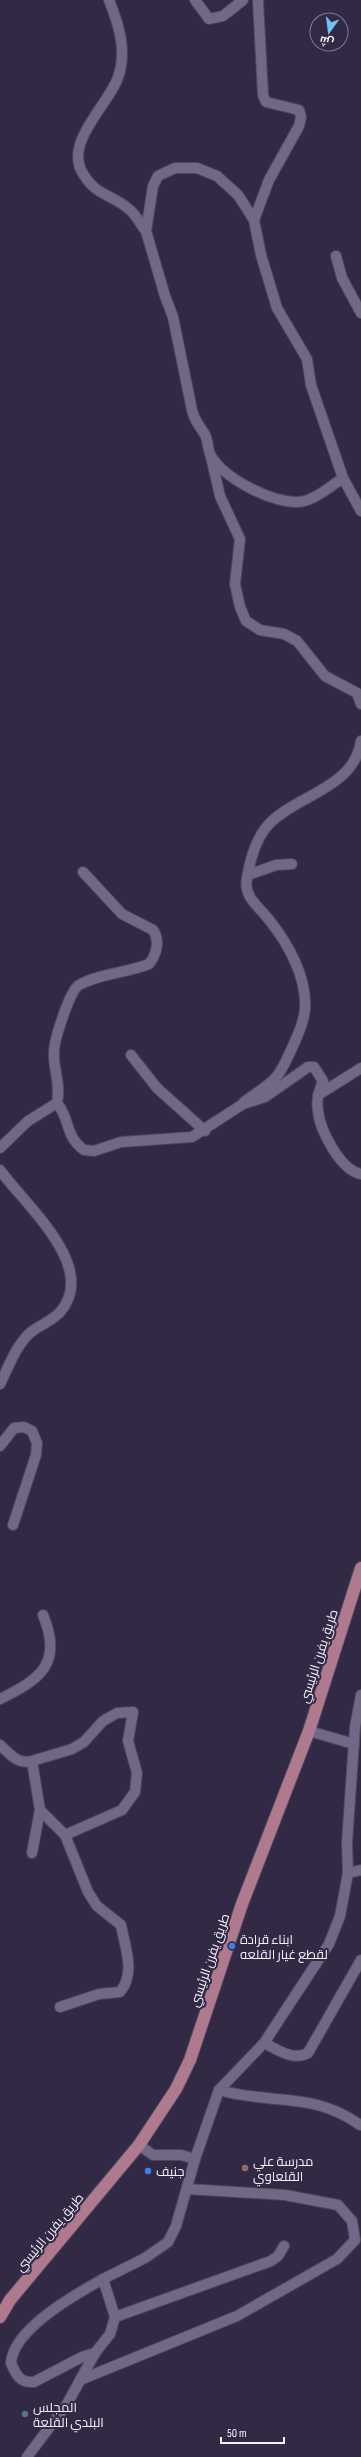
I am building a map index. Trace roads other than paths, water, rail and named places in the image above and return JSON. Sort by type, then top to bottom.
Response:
[{"type":"main road","name":"طريق يفرن الرئيسي","points":[[0,2317],[10,2300],[139,2145],[176,2089],[190,2060],[242,1904],[309,1731],[361,1568]]},
{"type":"street","points":[[109,0],[118,21],[122,42],[119,73],[107,100],[85,132],[79,156],[80,168],[88,183],[103,195],[129,209],[146,231],[165,296],[173,316],[196,424],[205,434],[220,496],[240,538],[235,584],[240,607],[246,621],[260,630],[284,634],[297,641],[325,676],[357,693],[361,704]]},
{"type":"street","points":[[195,0],[210,19],[223,16],[243,0]]},
{"type":"street","points":[[254,220],[269,180],[299,126],[301,117],[299,110],[266,102],[263,94],[258,0]]},
{"type":"street","points":[[146,231],[153,186],[158,176],[175,168],[197,168],[217,176],[238,195],[254,220],[261,255],[275,302],[306,359],[312,385],[343,478],[361,511]]},
{"type":"street","points":[[336,256],[342,278],[361,313]]},
{"type":"street","points":[[211,456],[228,474],[244,487],[295,503],[316,497],[343,478]]},
{"type":"street","points":[[83,872],[122,914],[153,930],[157,942],[156,952],[149,964],[85,982],[75,990],[62,1018],[54,1050],[60,1083],[57,1103],[61,1108],[71,1137],[84,1150],[94,1151],[121,1142],[192,1137],[243,1104],[276,1077],[296,1038],[305,1008],[300,973],[284,941],[270,921],[251,900],[246,890],[248,875],[255,850],[270,823],[303,798],[318,793],[342,776],[357,757],[361,744]]},
{"type":"street","points":[[248,875],[276,865],[292,864]]},
{"type":"street","points":[[131,1055],[157,1088],[205,1130]]},
{"type":"street","points":[[243,1104],[265,1097],[308,1067],[314,1067],[320,1072],[322,1081],[318,1095],[318,1111],[337,1156],[347,1167],[361,1174]]},
{"type":"street","points":[[318,1095],[361,1068]]},
{"type":"street","points":[[0,1148],[28,1121],[57,1103]]},
{"type":"street","points":[[0,1170],[67,1258],[72,1288],[69,1299],[61,1312],[32,1331],[20,1344],[0,1384]]},
{"type":"street","points":[[0,1446],[14,1428],[24,1427],[32,1432],[37,1443],[36,1455],[13,1525]]},
{"type":"street","points":[[0,1699],[29,1685],[40,1676],[46,1664],[50,1648],[50,1632],[42,1615]]},
{"type":"street","points":[[95,2354],[82,2357],[34,2382],[26,2382],[19,2379],[11,2363],[15,2349],[35,2324],[60,2303],[145,2258],[168,2242],[176,2226],[195,2159],[219,2090],[264,2043],[328,1944],[340,1916],[348,1873],[356,1782],[354,1744],[358,1726],[361,1695]]},
{"type":"street","points":[[0,1745],[18,1761],[25,1763],[72,1749],[84,1742],[103,1721],[117,1714],[133,1712],[128,1741],[137,1773],[135,1792],[122,1810],[65,1835]]},
{"type":"street","points":[[309,1731],[354,1744]]},
{"type":"street","points":[[32,1761],[40,1810],[32,1853]]},
{"type":"street","points":[[40,1810],[65,1835],[88,1892],[97,1906],[121,1925],[129,1967],[126,1984],[120,1992],[99,1994],[60,2007]]},
{"type":"street","points":[[348,1873],[361,1870]]},
{"type":"street","points":[[264,2043],[290,2056],[300,2057],[308,2053],[361,1960]]},
{"type":"street","points":[[219,2090],[238,2096],[321,2105],[343,2113],[360,2125]]},
{"type":"street","points":[[139,2145],[153,2155],[181,2155],[195,2159]]},
{"type":"street","points":[[80,2380],[237,2316],[337,2259],[358,2238],[352,2221],[338,2205],[285,2195],[187,2189]]},
{"type":"street","points":[[115,2317],[270,2261],[278,2256],[284,2246]]},
{"type":"street","points":[[27,2457],[67,2404],[95,2354],[110,2334],[115,2317],[103,2279]]},
{"type":"place","name":"ابناء قرادة لقطع غيار القلعه","points":[[232,1946]]},
{"type":"place","name":"مدرسة علي القلعاوي","points":[[245,2168]]},
{"type":"place","name":"جنيف","points":[[148,2171]]},
{"type":"place","name":"المجلس البلدي القلعة","points":[[25,2414]]}]
